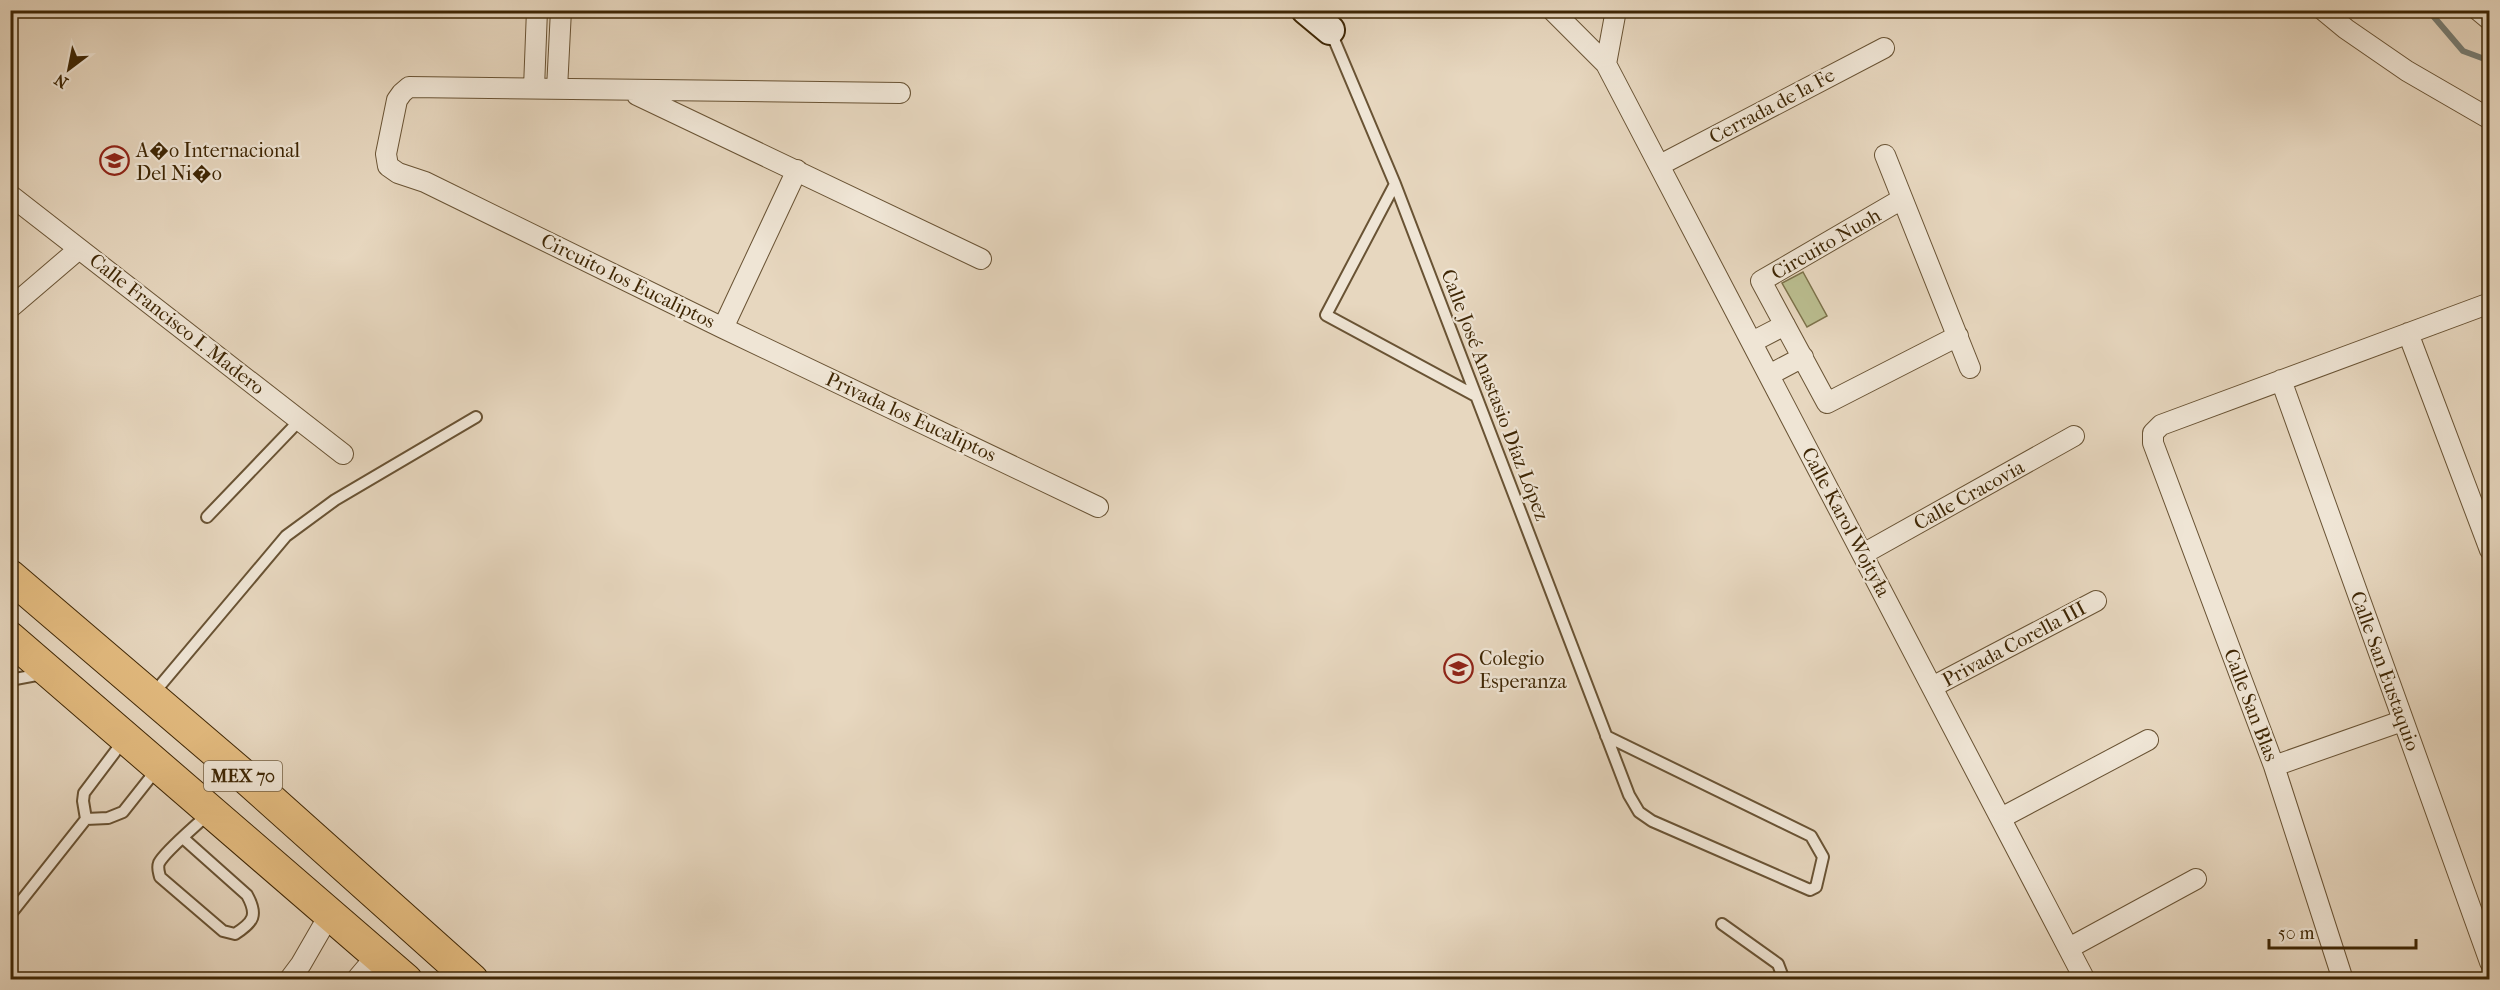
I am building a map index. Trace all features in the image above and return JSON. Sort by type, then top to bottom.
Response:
[{"type":"main road","points":[[1306,10],[1326,20]]},
{"type":"main road","name":"MEX 70","points":[[10,576],[243,776],[472,980]]},
{"type":"main road","name":"MEX 70","points":[[10,638],[331,912],[406,980]]},
{"type":"main road","points":[[209,809],[243,776]]},
{"type":"street","points":[[534,88],[537,10]]},
{"type":"street","points":[[556,89],[561,10]]},
{"type":"street","name":"Calle Karol Wojtyła","points":[[1552,10],[1606,64],[2085,980]]},
{"type":"street","points":[[1606,64],[1616,10]]},
{"type":"street","points":[[2323,10],[2349,20],[2408,71],[2490,119]]},
{"type":"street","points":[[2478,10],[2490,21]]},
{"type":"street","name":"Cerrada de la Fe","points":[[1660,165],[1884,48]]},
{"type":"street","name":"Circuito los Eucaliptos","points":[[409,87],[556,89],[630,92],[797,170],[723,328],[424,182],[398,173],[388,166],[386,154],[397,100],[409,87]]},
{"type":"street","points":[[630,92],[900,93]]},
{"type":"street","name":"Circuito Nuoh","points":[[1884,155],[1970,368]]},
{"type":"street","points":[[797,170],[981,259]]},
{"type":"street","name":"Calle Francisco I. Madero","points":[[10,195],[343,454]]},
{"type":"street","name":"Circuito Nuoh","points":[[1902,199],[1761,281],[1827,402],[1958,336]]},
{"type":"street","points":[[10,308],[79,249]]},
{"type":"street","points":[[2281,380],[2490,303]]},
{"type":"street","points":[[1752,342],[1785,325]]},
{"type":"street","name":"Privada los Eucaliptos","points":[[723,328],[1098,507]]},
{"type":"street","points":[[2408,333],[2490,549]]},
{"type":"street","points":[[1769,375],[1803,357]]},
{"type":"street","name":"Calle San Blas","points":[[2281,380],[2161,425],[2153,433],[2153,443],[2274,766],[2343,980]]},
{"type":"street","name":"Calle San Eustaquio","points":[[2281,380],[2490,962]]},
{"type":"street","name":"Calle Cracovia","points":[[1863,554],[2074,436]]},
{"type":"street","name":"Privada Corella III","points":[[1932,687],[2096,601]]},
{"type":"street","points":[[2274,766],[2403,721]]},
{"type":"street","points":[[2001,818],[2148,740]]},
{"type":"street","points":[[2069,948],[2196,879]]},
{"type":"street","points":[[289,980],[301,964],[331,912]]},
{"type":"street","points":[[356,980],[378,954]]},
{"type":"lane","name":"Calle José Anastasio Díaz López","points":[[1326,20],[1395,184],[1606,736],[1629,795],[1639,812],[1652,821],[1810,890],[1816,886],[1824,857],[1811,836],[1606,736]]},
{"type":"lane","points":[[1395,184],[1326,315],[1476,396]]},
{"type":"lane","points":[[151,697],[286,536],[335,500],[476,417]]},
{"type":"lane","points":[[207,517],[300,420]]},
{"type":"lane","points":[[10,680],[31,674],[52,673]]},
{"type":"lane","points":[[10,915],[86,819],[84,793],[127,737]]},
{"type":"lane","points":[[86,819],[108,818],[123,812],[159,765]]},
{"type":"lane","points":[[183,838],[247,896],[254,908],[254,916],[244,928],[235,934],[223,931],[160,877],[158,868],[159,861],[209,809]]},
{"type":"lane","points":[[1722,924],[1778,964],[1784,980]]},
{"type":"green space","points":[[1803,272],[1827,316],[1807,327],[1782,283]]},
{"type":"waterway","points":[[2428,10],[2463,51],[2490,61]]},
{"type":"place","name":"A�o Internacional Del Ni�o","points":[[115,161]]},
{"type":"place","name":"Colegio Esperanza","points":[[1458,669]]}]
